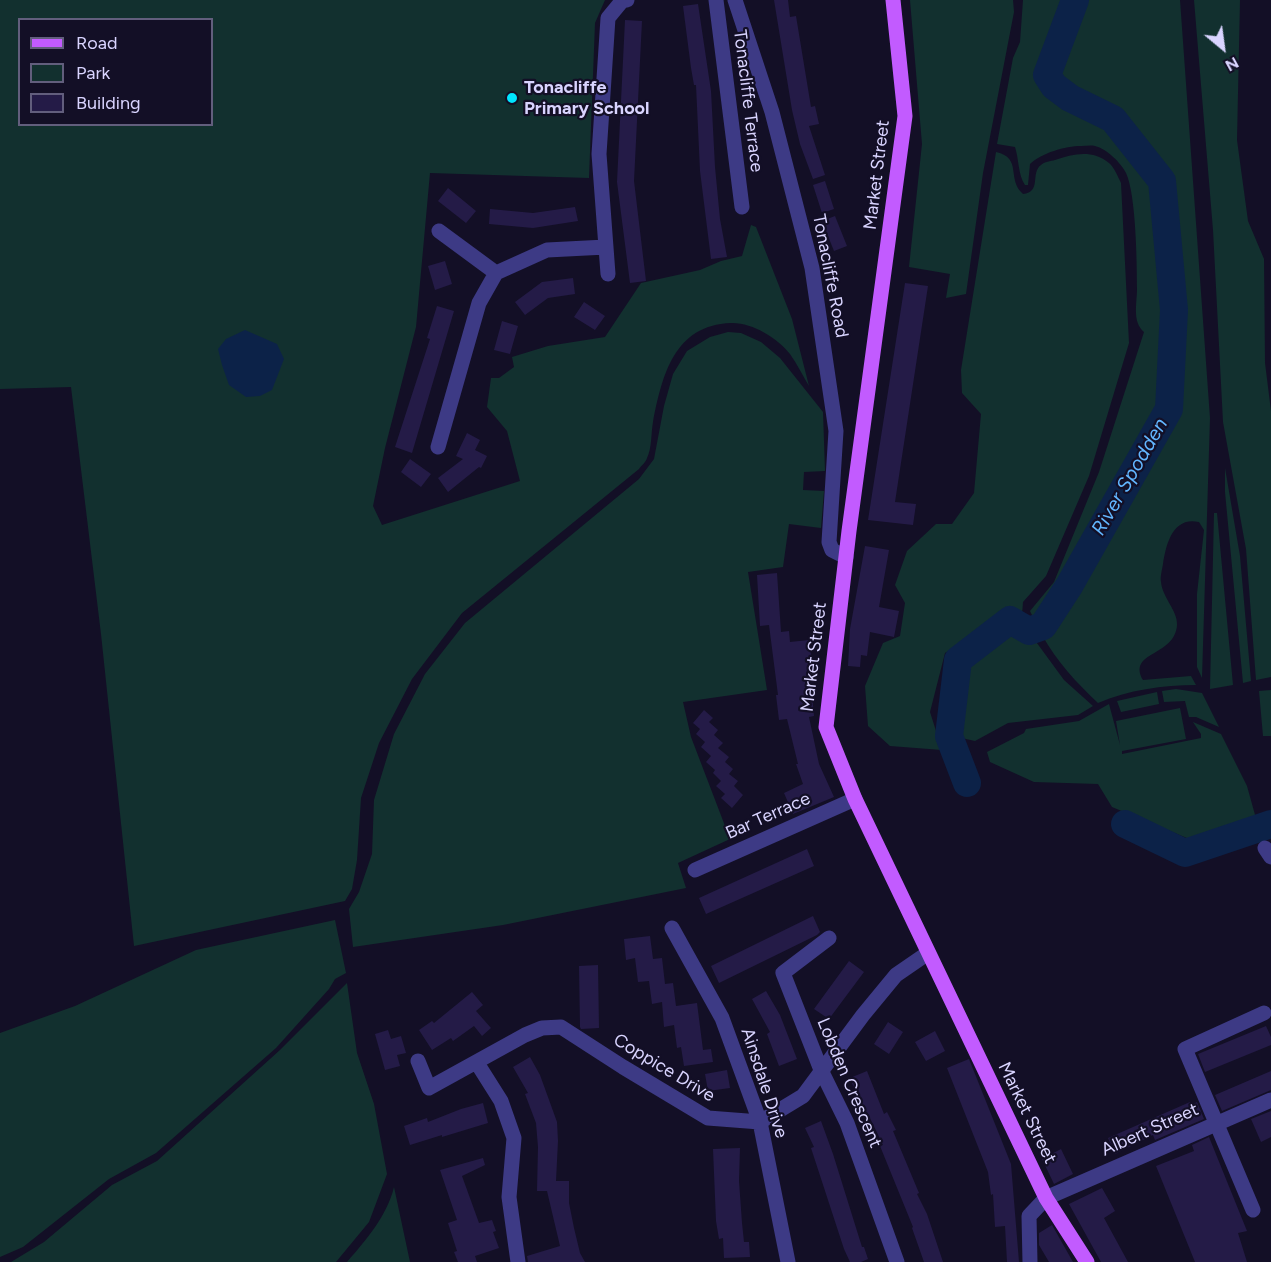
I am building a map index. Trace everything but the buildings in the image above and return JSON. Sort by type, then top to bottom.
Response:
[{"type":"main road","name":"Market Street","points":[[893,0],[905,116],[846,557],[826,727],[855,799],[1046,1198],[1087,1262]]},
{"type":"street","points":[[608,274],[599,154],[608,18],[622,1],[627,0]]},
{"type":"street","name":"Tonacliffe Terrace","points":[[716,0],[742,207]]},
{"type":"street","name":"Tonacliffe Road","points":[[735,0],[772,112],[812,268],[836,431],[829,542],[832,550],[846,557]]},
{"type":"street","points":[[439,231],[496,273]]},
{"type":"street","points":[[438,447],[479,303],[496,273],[547,250],[606,247]]},
{"type":"street","name":"Bar Terrace","points":[[695,870],[855,799]]},
{"type":"street","name":"Ainsdale Drive","points":[[672,928],[722,1018],[760,1122],[788,1262]]},
{"type":"street","name":"Lobden Crescent","points":[[829,938],[783,973],[821,1070],[847,1123],[897,1262]]},
{"type":"street","points":[[760,1122],[803,1096],[896,975],[928,953]]},
{"type":"street","points":[[1253,1210],[1185,1049],[1264,1013]]},
{"type":"street","name":"Coppice Drive","points":[[418,1061],[429,1088],[525,1035],[542,1028],[561,1027],[708,1118],[760,1122]]},
{"type":"street","points":[[477,1063],[501,1101],[514,1138],[509,1197],[518,1262]]},
{"type":"street","name":"Albert Street","points":[[1046,1198],[1271,1100]]},
{"type":"street","points":[[1030,1262],[1029,1216],[1046,1198]]},
{"type":"green space","points":[[0,0],[605,0],[595,23],[589,178],[430,173],[416,327],[385,448],[373,506],[382,525],[520,481],[507,431],[487,407],[491,378],[499,378],[514,367],[512,357],[548,346],[605,337],[641,283],[700,270],[721,261],[742,256],[751,225],[756,227],[792,319],[809,386],[785,348],[764,332],[747,325],[731,323],[712,326],[696,333],[674,356],[667,371],[661,387],[653,422],[650,450],[645,462],[462,613],[412,679],[379,743],[361,798],[357,860],[352,889],[345,901],[134,946],[101,634],[71,387],[0,389]]},
{"type":"green space","points":[[910,0],[1013,0],[1014,12],[983,173],[966,294],[946,298],[950,274],[909,267],[922,144]]},
{"type":"green space","points":[[1023,0],[1066,0],[1053,32],[1044,75],[1052,88],[1068,101],[1113,123],[1155,187],[1166,333],[1163,407],[1059,595],[1041,623],[1037,625],[1030,611],[1054,582],[1099,472],[1144,332],[1138,323],[1136,312],[1136,246],[1132,196],[1126,173],[1121,165],[1109,153],[1095,146],[1068,147],[1047,153],[1030,164],[1028,185],[1025,185],[1021,177],[1015,147],[997,144],[1013,58],[1020,42]]},
{"type":"green space","points":[[1087,0],[1180,0],[1210,418],[1202,678],[1197,667],[1197,594],[1204,530],[1199,522],[1190,521],[1177,527],[1172,533],[1166,548],[1161,573],[1162,588],[1177,620],[1174,635],[1169,643],[1146,658],[1141,664],[1140,671],[1143,680],[1191,676],[1196,685],[1146,689],[1098,703],[1067,671],[1042,635],[1052,629],[1175,410],[1180,311],[1167,178],[1117,109],[1069,90],[1059,77]]},
{"type":"green space","points":[[1194,0],[1240,0],[1237,140],[1248,221],[1264,259],[1265,363],[1271,411],[1271,677],[1256,680],[1246,549],[1223,422],[1213,230]]},
{"type":"green space","points":[[996,152],[1009,159],[1015,182],[1023,194],[1032,190],[1038,168],[1048,162],[1089,154],[1103,159],[1113,167],[1121,183],[1129,343],[1089,476],[1046,576],[1023,602],[1022,615],[1007,616],[945,653],[930,712],[942,750],[890,746],[868,726],[865,686],[883,643],[900,636],[905,603],[895,585],[907,551],[936,524],[952,524],[974,493],[981,414],[962,393],[961,370]]},
{"type":"green space","points":[[728,332],[741,333],[761,342],[780,358],[823,412],[825,471],[804,472],[803,490],[824,491],[821,528],[789,524],[783,567],[748,572],[767,690],[683,702],[691,737],[730,839],[678,863],[686,888],[503,925],[353,947],[349,909],[359,892],[372,854],[374,800],[394,734],[425,674],[465,623],[639,479],[654,459],[664,406],[673,374],[687,351],[710,337]]},
{"type":"green space","points":[[1225,468],[1240,556],[1251,681],[1243,683],[1225,492]]},
{"type":"green space","points":[[1214,513],[1217,513],[1233,685],[1210,689]]},
{"type":"green space","points":[[1009,626],[1034,639],[1064,680],[1093,706],[1078,715],[1008,723],[975,741],[957,737],[968,668]]},
{"type":"green space","points":[[1176,689],[1202,693],[1219,727],[1196,717],[1189,717],[1185,701],[1164,702],[1162,691]]},
{"type":"green space","points":[[1271,690],[1271,736],[1263,736],[1259,691]]},
{"type":"green space","points":[[1157,692],[1159,704],[1121,712],[1117,701]]},
{"type":"green space","points":[[1109,704],[1120,745],[1116,721],[1180,708],[1186,739],[1122,751],[1122,754],[1201,738],[1193,722],[1221,734],[1247,786],[1257,822],[1194,841],[1112,807],[1098,784],[1034,782],[990,762],[987,752],[1024,733],[1026,729],[1079,721]]},
{"type":"green space","points":[[335,920],[346,973],[335,979],[329,989],[276,1048],[156,1153],[109,1179],[23,1247],[0,1257],[0,1033],[75,1006],[196,950]]},
{"type":"green space","points":[[347,983],[357,1053],[374,1104],[387,1174],[369,1222],[336,1262],[11,1262],[44,1242],[112,1185],[157,1161],[280,1050]]},
{"type":"green space","points":[[394,1187],[410,1262],[347,1262],[381,1218]]},
{"type":"water","points":[[245,330],[277,344],[284,359],[272,390],[260,396],[246,397],[229,385],[218,349],[226,339]]},
{"type":"waterway","name":"River Spodden","points":[[967,783],[949,736],[958,660],[1010,620],[1029,631],[1043,626],[1069,586],[1169,409],[1174,310],[1162,181],[1113,119],[1070,98],[1054,86],[1047,75],[1075,0]]},
{"type":"waterway","name":"River Spodden","points":[[1125,824],[1185,853],[1271,824]]},
{"type":"place","name":"Tonacliffe Primary School","points":[[512,98]]}]
